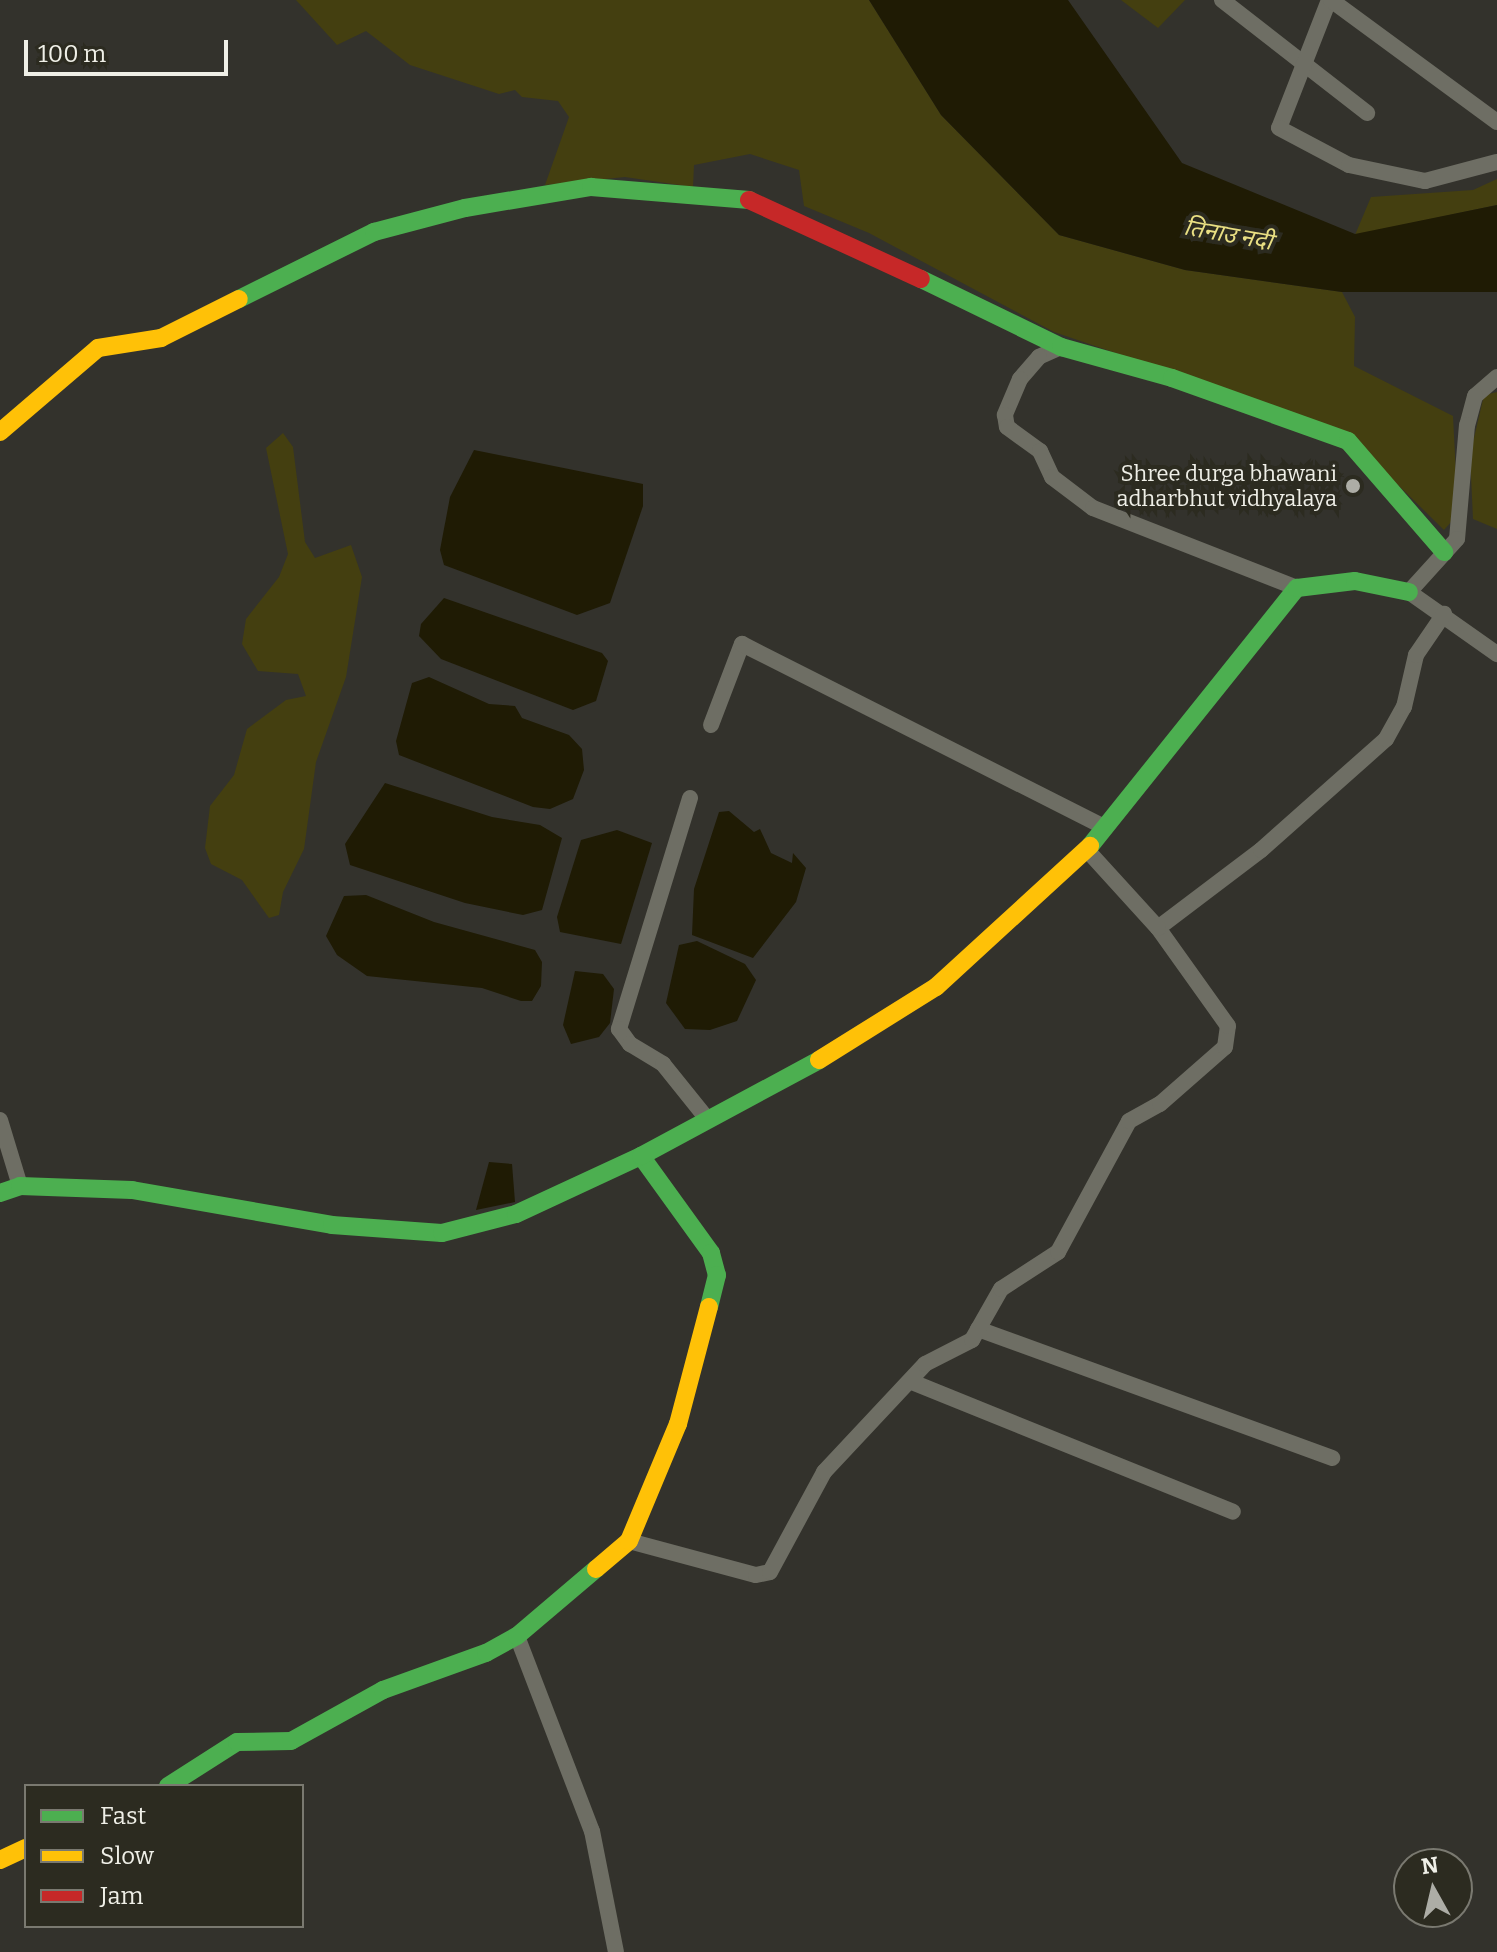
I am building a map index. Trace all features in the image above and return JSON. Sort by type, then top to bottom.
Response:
[{"type":"street","points":[[1222,0],[1306,70],[1367,113]]},
{"type":"street","points":[[1497,122],[1330,0],[1306,70],[1279,128],[1349,165],[1425,181],[1497,162]]},
{"type":"street","points":[[0,432],[98,348],[161,338],[374,232],[465,208],[591,187],[758,201],[1061,347],[1172,378],[1348,441],[1444,552]]},
{"type":"street","points":[[1061,347],[1039,357],[1020,379],[1005,415],[1007,427],[1040,451],[1052,477],[1093,508],[1297,588],[1355,581],[1409,592],[1497,654]]},
{"type":"street","points":[[1409,592],[1457,539],[1463,515],[1467,425],[1475,396],[1497,377]]},
{"type":"street","points":[[0,1193],[20,1186],[132,1190],[332,1225],[442,1233],[516,1214],[641,1156],[875,1029],[936,987],[1087,850],[1297,588]]},
{"type":"street","points":[[1158,928],[1261,850],[1386,739],[1404,707],[1416,655],[1444,614]]},
{"type":"street","points":[[711,725],[742,644],[1104,827]]},
{"type":"street","points":[[690,798],[619,1029],[630,1044],[663,1064],[708,1120]]},
{"type":"street","points":[[629,1541],[764,1575],[824,1472],[912,1382],[925,1364],[964,1346],[978,1329],[1001,1289],[1064,1246],[1129,1121],[1209,1064],[1229,1039],[1228,1026],[1158,928],[1087,850]]},
{"type":"street","points":[[0,1120],[20,1186]]},
{"type":"street","points":[[171,1784],[237,1742],[291,1741],[383,1690],[517,1636],[629,1541],[678,1424],[717,1275],[711,1253],[641,1156]]},
{"type":"street","points":[[978,1329],[1332,1458]]},
{"type":"street","points":[[912,1382],[1233,1512]]},
{"type":"street","points":[[517,1636],[592,1831],[616,1952]]},
{"type":"street","points":[[0,1860],[24,1849]]},
{"type":"shaded area","points":[[296,0],[869,0],[941,115],[1059,235],[1185,270],[1342,292],[1355,317],[1354,366],[1453,416],[1458,514],[1444,530],[1391,478],[1290,412],[1054,332],[869,233],[804,206],[799,170],[750,154],[694,165],[693,187],[625,177],[545,185],[569,117],[558,101],[522,97],[515,90],[499,94],[410,65],[366,31],[337,45]]},
{"type":"shaded area","points":[[1121,0],[1185,0],[1158,28]]},
{"type":"shaded area","points":[[1497,179],[1497,205],[1355,235],[1371,197],[1473,190]]},
{"type":"shaded area","points":[[1497,392],[1497,529],[1473,519],[1470,455],[1484,395]]},
{"type":"shaded area","points":[[283,433],[293,447],[305,542],[315,558],[351,545],[362,577],[346,677],[316,762],[304,849],[283,892],[279,915],[269,918],[242,880],[211,864],[205,848],[210,806],[234,775],[247,729],[286,700],[306,696],[298,674],[258,671],[242,644],[246,619],[279,577],[288,554],[266,448]]},
{"type":"water","name":"तिनाउ नदी","points":[[869,0],[1068,0],[1182,163],[1355,234],[1497,205],[1497,292],[1342,292],[1185,270],[1059,235],[941,115]]},
{"type":"water","points":[[474,450],[643,484],[643,506],[610,603],[577,615],[444,565],[440,550],[450,497]]},
{"type":"water","points":[[444,598],[602,653],[608,661],[596,701],[573,710],[441,659],[419,636],[421,624]]},
{"type":"water","points":[[429,677],[489,704],[515,706],[522,718],[569,735],[582,749],[584,770],[573,799],[550,809],[533,807],[399,755],[396,741],[412,683]]},
{"type":"water","points":[[385,783],[492,817],[540,825],[562,838],[542,910],[523,915],[465,903],[350,865],[345,844]]},
{"type":"water","points":[[729,811],[754,832],[760,829],[771,853],[792,863],[793,853],[806,868],[796,902],[753,958],[692,935],[694,889],[719,812]]},
{"type":"water","points":[[617,830],[652,843],[621,944],[560,932],[557,917],[581,840]]},
{"type":"water","points":[[366,895],[434,922],[535,950],[542,962],[541,986],[532,1001],[521,1001],[482,988],[367,976],[337,955],[326,936],[344,896]]},
{"type":"water","points":[[697,941],[745,964],[756,980],[737,1021],[710,1030],[685,1029],[666,1003],[679,945]]},
{"type":"water","points":[[575,971],[603,974],[614,989],[610,1023],[599,1037],[571,1044],[563,1025]]},
{"type":"water","points":[[489,1162],[512,1164],[515,1202],[476,1210]]},
{"type":"traffic: fast","points":[[239,299],[374,232],[465,208],[591,187],[749,200]]},
{"type":"traffic: fast","points":[[921,279],[1061,347],[1172,378],[1348,441],[1444,552]]},
{"type":"traffic: fast","points":[[1090,846],[1297,588],[1355,581],[1409,592]]},
{"type":"traffic: fast","points":[[0,1193],[20,1186],[132,1190],[332,1225],[442,1233],[516,1214],[641,1156],[819,1060]]},
{"type":"traffic: fast","points":[[641,1156],[711,1253],[717,1275],[709,1307]]},
{"type":"traffic: fast","points":[[171,1784],[237,1742],[291,1741],[383,1690],[486,1653],[517,1636],[596,1569]]},
{"type":"traffic: slow","points":[[0,432],[98,348],[161,338],[239,299]]},
{"type":"traffic: slow","points":[[819,1060],[936,987],[1090,846]]},
{"type":"traffic: slow","points":[[596,1569],[629,1541],[678,1424],[709,1307]]},
{"type":"traffic: slow","points":[[0,1860],[24,1849]]},
{"type":"traffic: jam","points":[[749,200],[921,279]]},
{"type":"place","name":"Shree durga bhawani adharbhut vidhyalaya","points":[[1353,486]]}]
